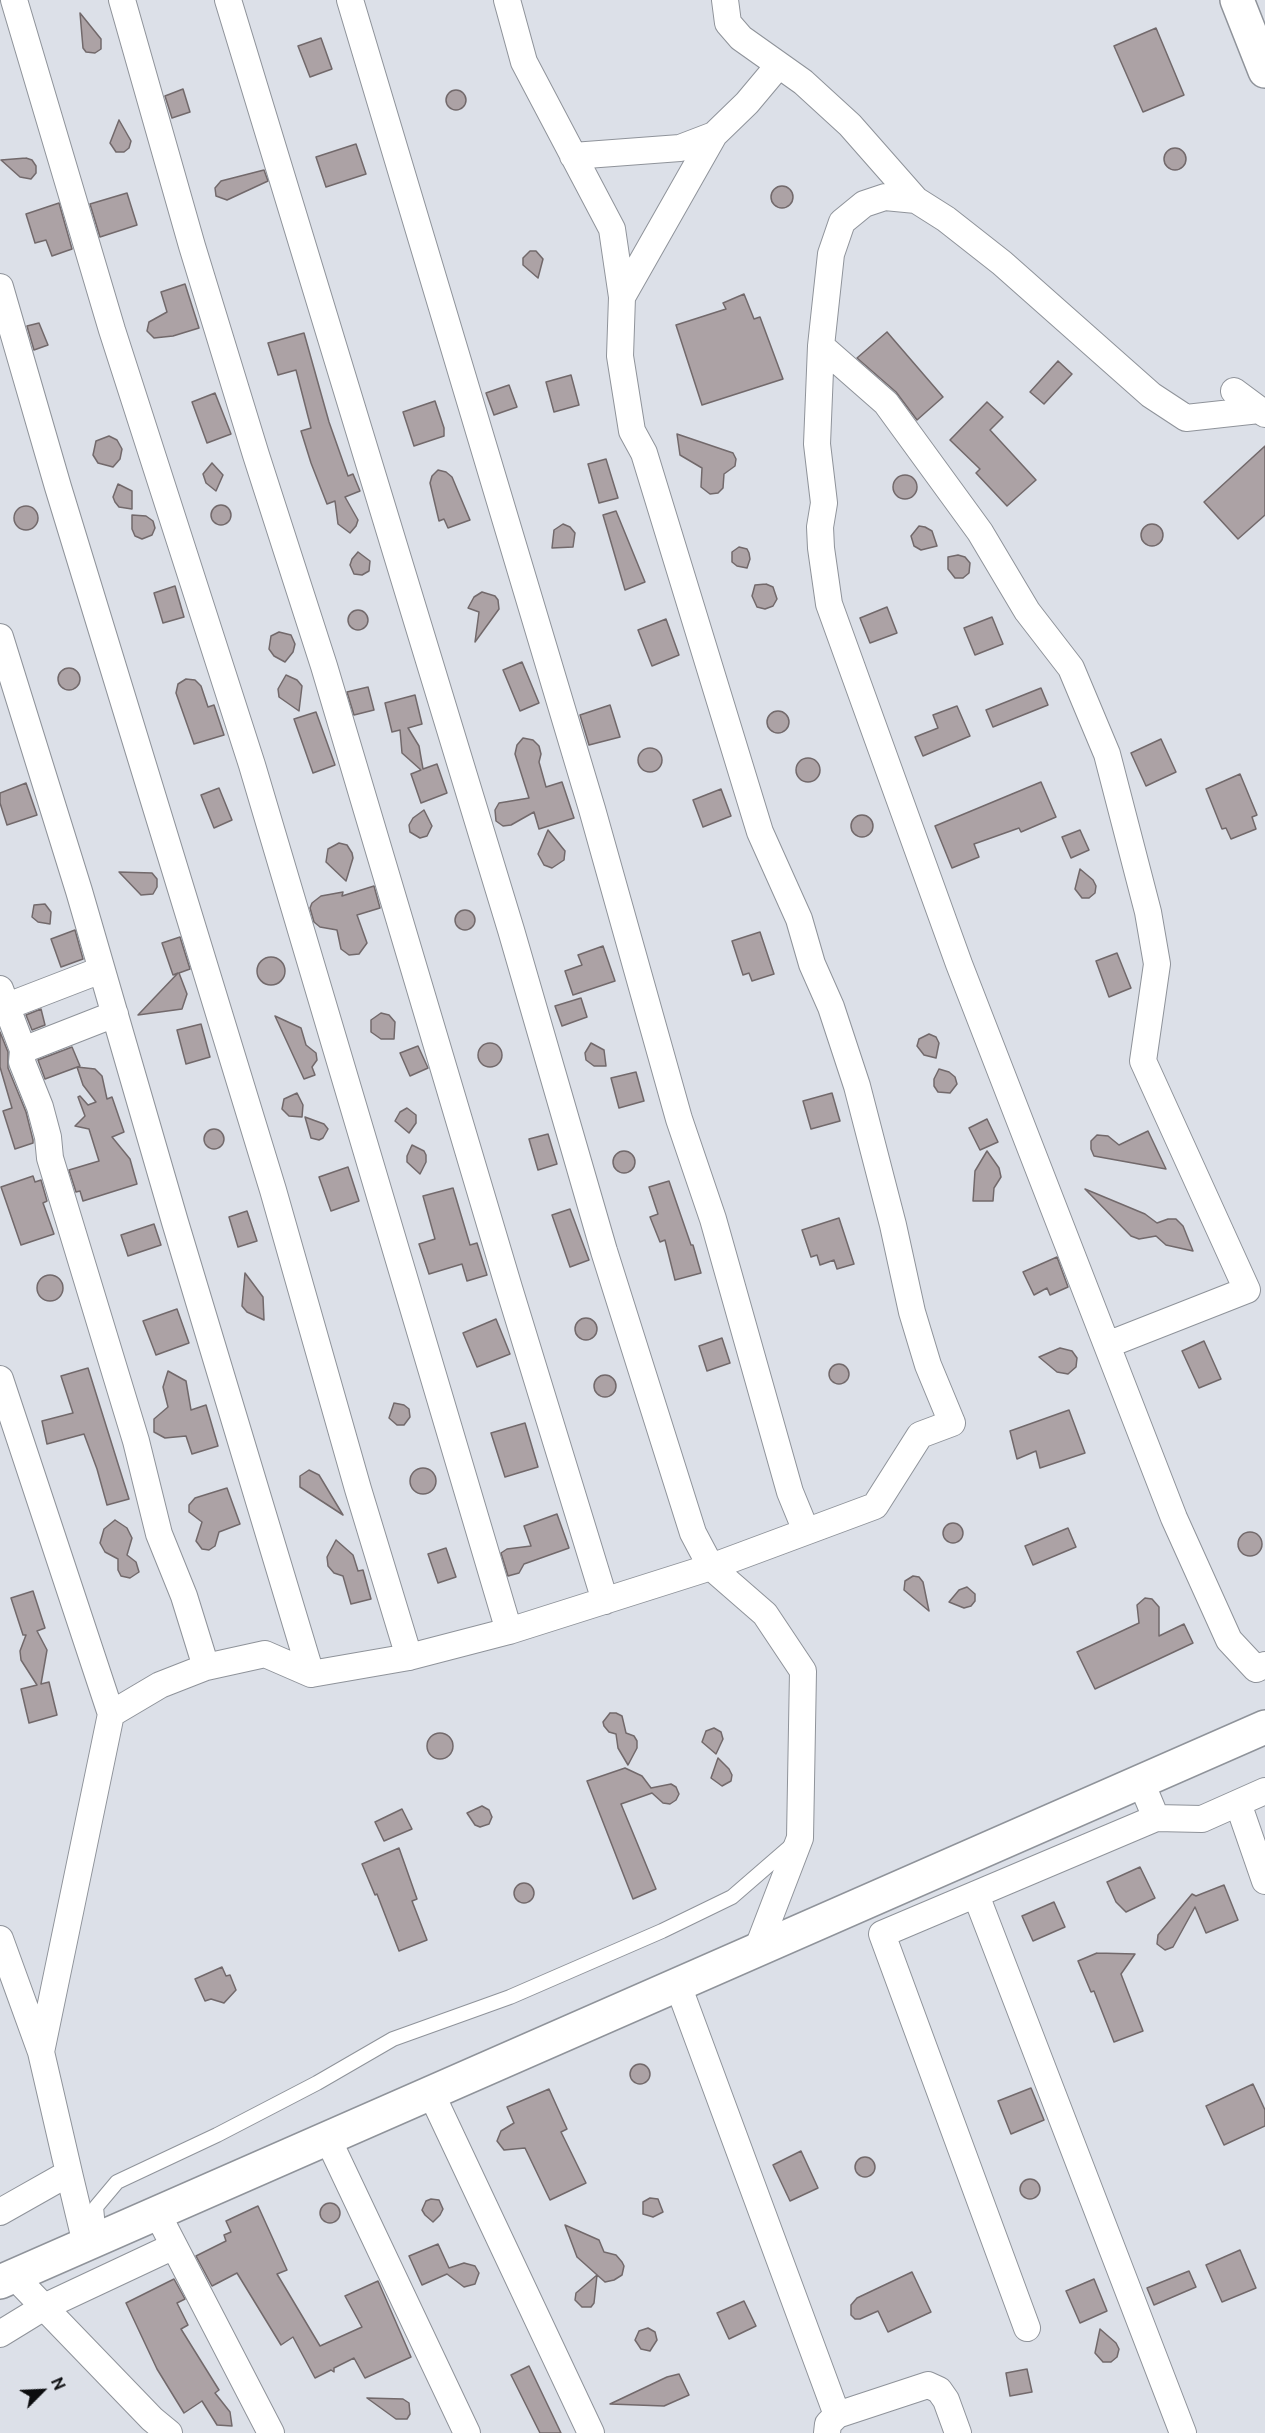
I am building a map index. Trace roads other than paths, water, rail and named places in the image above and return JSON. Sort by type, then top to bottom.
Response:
[{"type":"main road","points":[[1237,0],[1265,71]]},
{"type":"main road","points":[[7,2279],[1265,1727]]},
{"type":"street","points":[[14,0],[112,330],[252,765],[510,1631]]},
{"type":"street","points":[[122,0],[199,268],[324,666],[509,1288],[605,1601]]},
{"type":"street","points":[[228,0],[511,930],[607,1262],[693,1533],[711,1567],[765,1614],[803,1671],[800,1838],[757,1950]]},
{"type":"street","points":[[350,0],[592,809],[679,1119],[712,1219],[790,1492],[806,1531]]},
{"type":"street","points":[[111,1714],[160,1685],[206,1667],[265,1654],[311,1674],[409,1657],[510,1631],[711,1567],[874,1506],[920,1436],[952,1423],[928,1365],[912,1312],[893,1225],[857,1086],[831,1007],[812,964],[799,919],[760,832],[644,453],[632,431],[620,356],[622,297],[612,229],[524,62],[507,0]]},
{"type":"street","points":[[725,0],[728,23],[741,38],[803,82],[850,125],[916,200],[946,219],[1002,263],[1151,394],[1186,418],[1262,412]]},
{"type":"street","points":[[622,297],[714,135],[747,103],[778,66]]},
{"type":"street","points":[[573,156],[680,148],[714,135]]},
{"type":"street","points":[[916,200],[885,198],[864,204],[842,222],[831,254],[821,346],[817,444],[824,503],[820,527],[821,548],[829,604],[959,964],[1174,1518],[1229,1640],[1256,1669],[1265,1665]]},
{"type":"street","points":[[0,287],[273,1190],[409,1657]]},
{"type":"street","points":[[821,346],[886,403],[980,532],[1028,611],[1071,668],[1107,753],[1148,912],[1157,964],[1143,1061],[1247,1290],[1107,1345]]},
{"type":"street","points":[[1234,391],[1262,412]]},
{"type":"street","points":[[0,637],[115,1014],[311,1674]]},
{"type":"street","points":[[101,970],[3,998],[23,1050],[22,1062],[40,1107],[48,1137],[50,1158],[136,1441],[159,1534],[184,1596],[206,1667]]},
{"type":"street","points":[[23,1050],[115,1014]]},
{"type":"street","points":[[0,1379],[111,1714],[41,2052]]},
{"type":"street","points":[[1141,1782],[1156,1818]]},
{"type":"street","points":[[1027,2328],[882,1934],[1156,1818],[1202,1819],[1265,1791]]},
{"type":"street","points":[[1238,1803],[1265,1881]]},
{"type":"street","points":[[976,1895],[1183,2433]]},
{"type":"street","points":[[0,1939],[41,2052],[69,2173],[93,2241]]},
{"type":"street","points":[[678,1985],[832,2424],[928,2385],[939,2390],[946,2400],[958,2433]]},
{"type":"street","points":[[431,2093],[591,2433]]},
{"type":"street","points":[[327,2137],[468,2433]]},
{"type":"street","points":[[0,2212],[69,2173]]},
{"type":"street","points":[[157,2213],[271,2433]]},
{"type":"street","points":[[0,2334],[44,2307],[174,2246]]},
{"type":"street","points":[[7,2279],[44,2307],[152,2419],[169,2433]]},
{"type":"lane","points":[[93,2241],[96,2207],[117,2182],[247,2120],[393,2039],[510,1997],[662,1931],[732,1897],[800,1838]]}]
